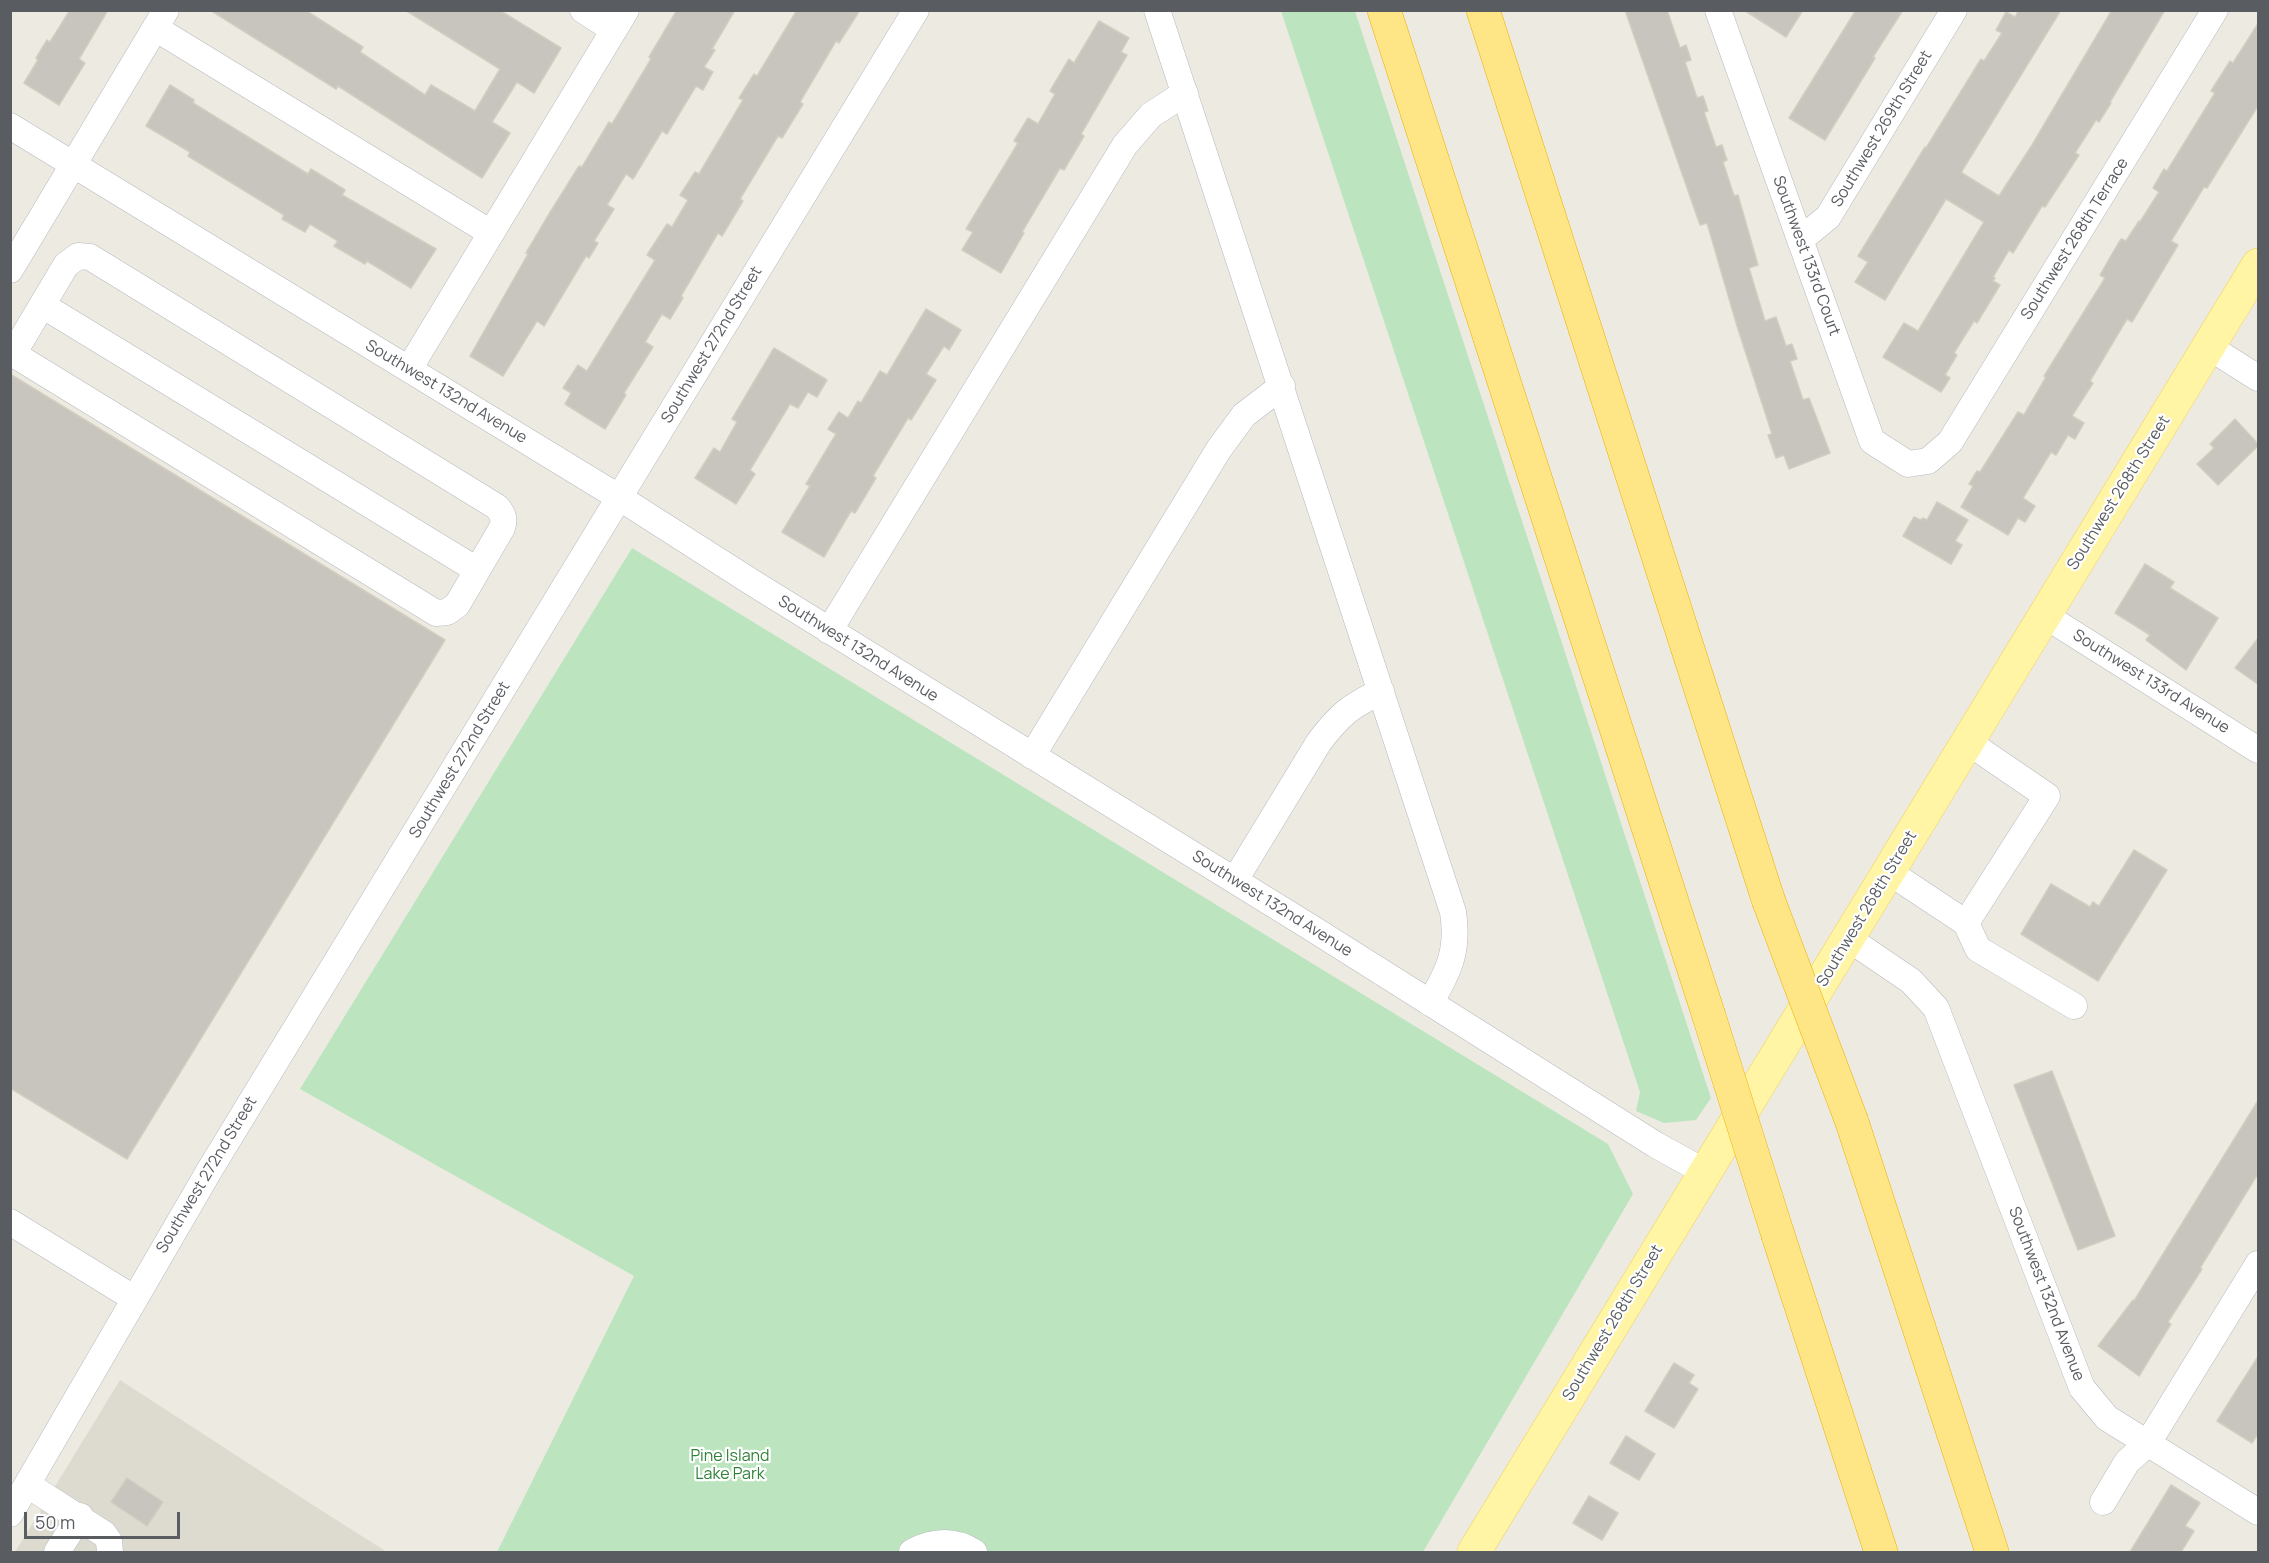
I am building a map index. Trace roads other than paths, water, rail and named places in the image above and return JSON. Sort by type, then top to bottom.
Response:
[{"type":"highway","points":[[1384,10],[1881,1552]]},
{"type":"highway","points":[[1482,10],[1768,899],[1852,1122],[1992,1552]]},
{"type":"main road","name":"Southwest 268th Street","points":[[1474,1552],[2259,265]]},
{"type":"street","points":[[409,369],[620,20],[583,10]]},
{"type":"street","name":"Southwest 272nd Street","points":[[10,1514],[234,1131],[916,10]]},
{"type":"street","points":[[1158,10],[1444,883],[1454,921],[1455,945],[1451,964],[1430,1003]]},
{"type":"street","name":"Southwest 133rd Court","points":[[1718,10],[1872,441],[1908,464],[1928,461]]},
{"type":"street","name":"Southwest 269th Street","points":[[1800,240],[1828,217],[1954,10]]},
{"type":"street","name":"Southwest 268th Terrace","points":[[1928,461],[1950,442],[2215,10]]},
{"type":"street","points":[[10,270],[160,19],[491,233]]},
{"type":"street","points":[[829,631],[1120,152],[1151,114],[1185,93]]},
{"type":"street","name":"Southwest 132nd Avenue","points":[[10,126],[620,498],[829,631],[1234,880],[1656,1144],[1705,1172]]},
{"type":"street","points":[[84,256],[95,259],[497,507],[502,513],[504,522],[502,528],[457,605],[447,612],[435,613],[12,353],[42,304],[71,260],[84,256]]},
{"type":"street","points":[[42,304],[477,570]]},
{"type":"street","points":[[2209,347],[2259,378]]},
{"type":"street","points":[[1032,756],[1219,449],[1244,415],[1282,386]]},
{"type":"street","name":"Southwest 133rd Avenue","points":[[2044,615],[2259,750]]},
{"type":"street","points":[[1234,880],[1320,741],[1333,724],[1354,705],[1381,691]]},
{"type":"street","points":[[1966,923],[2047,796],[1968,742]]},
{"type":"street","points":[[1889,872],[1966,923],[1978,949],[2074,1006]]},
{"type":"street","name":"Southwest 132nd Avenue","points":[[1849,939],[1911,981],[1936,1008],[2082,1388],[2107,1418],[2259,1512]]},
{"type":"street","points":[[10,1222],[135,1299]]},
{"type":"street","points":[[2103,1502],[2127,1462],[2148,1443],[2259,1264]]},
{"type":"street","points":[[28,1485],[80,1516],[104,1534],[109,1541],[110,1552]]},
{"type":"street","points":[[57,1552],[80,1516]]},
{"type":"street","points":[[912,1552],[927,1544],[946,1543],[958,1544],[974,1552]]},
{"type":"park label","name":"Pine Island Lake Park","points":[[730,1466]]}]
